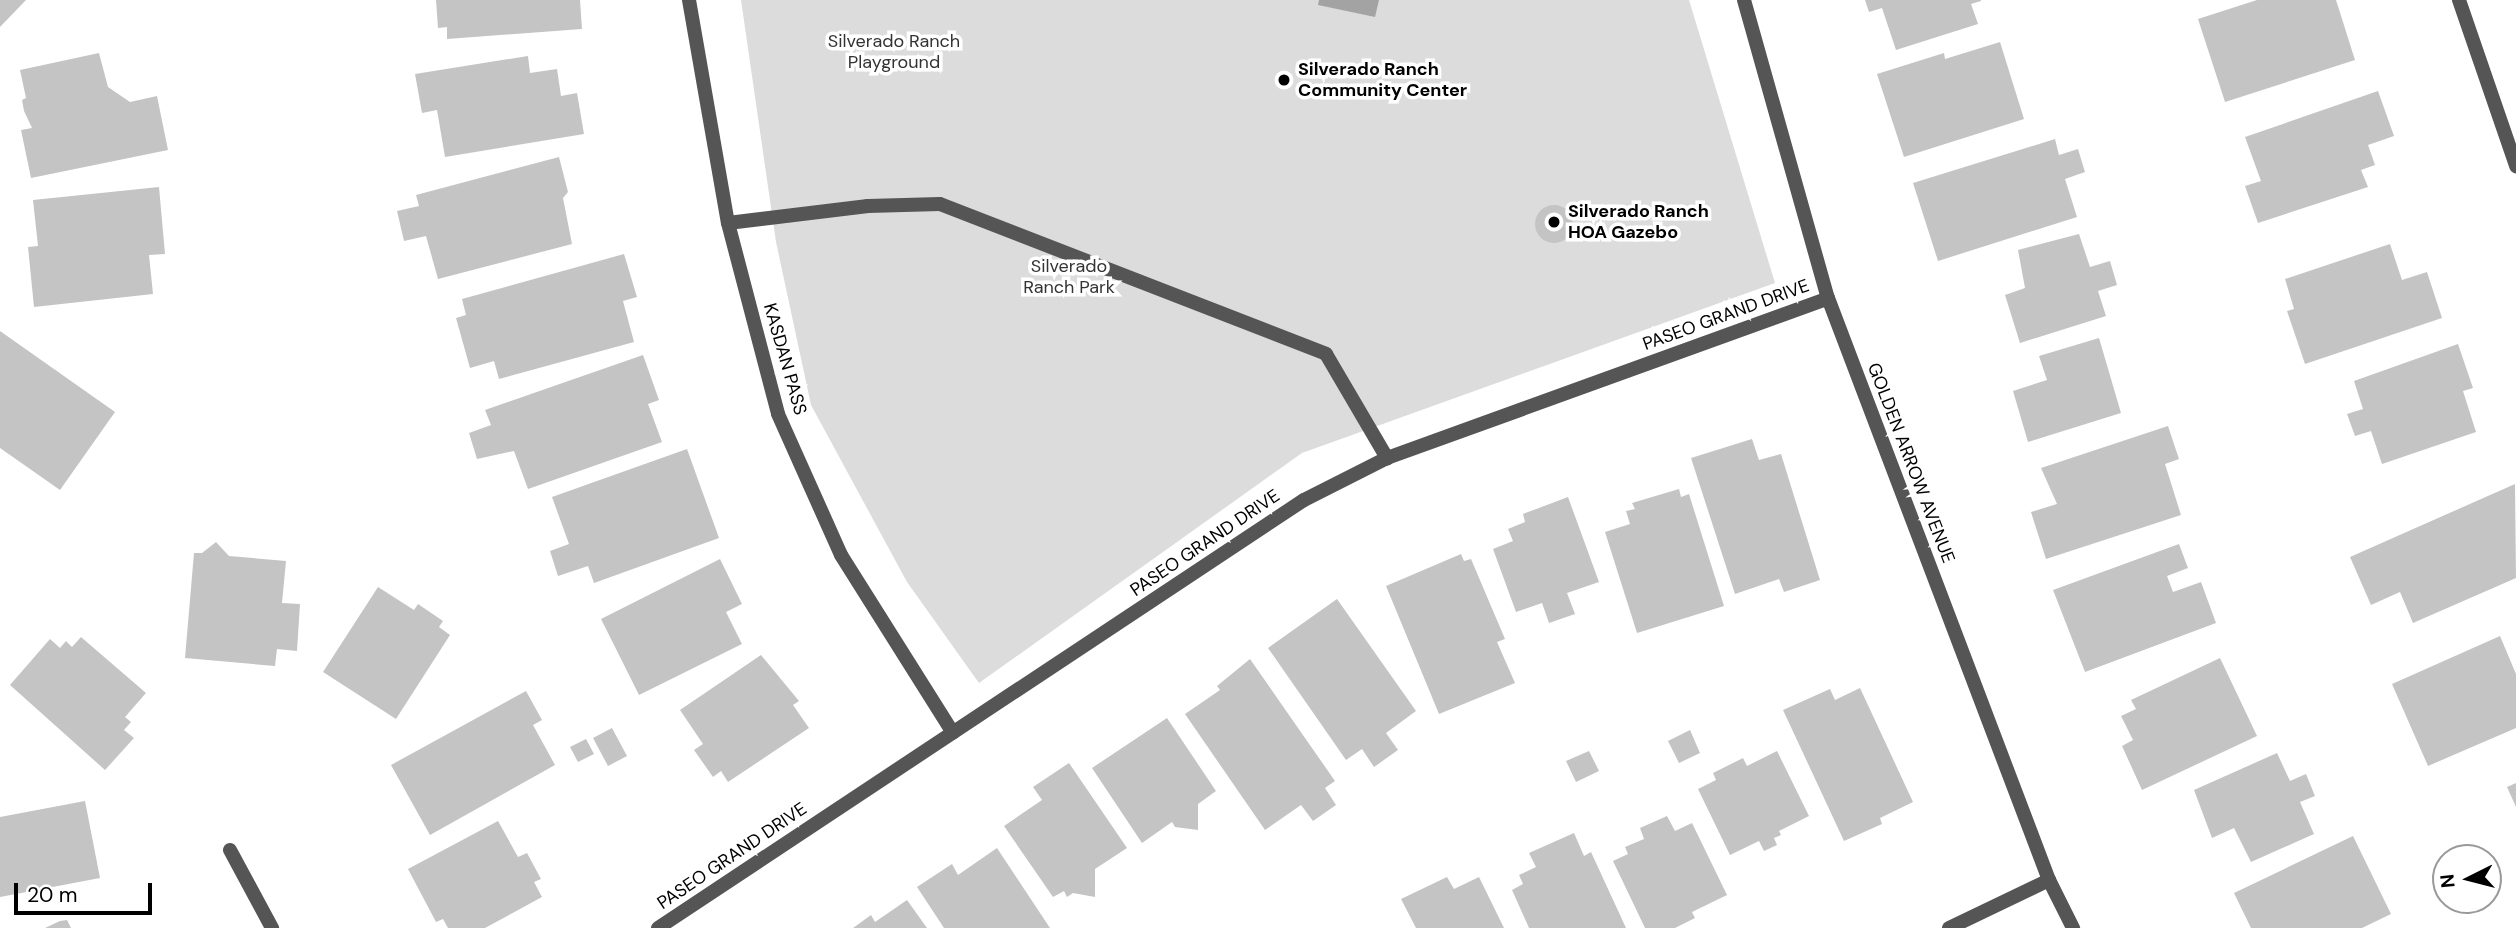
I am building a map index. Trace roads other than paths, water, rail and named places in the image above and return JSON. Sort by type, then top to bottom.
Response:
[{"type":"street","name":"KASDAN PASS","points":[[689,0],[728,223],[783,427],[841,555],[953,733]]},
{"type":"street","name":"GOLDEN ARROW AVENUE","points":[[1744,0],[1828,298],[2049,880],[2073,928]]},
{"type":"street","points":[[2459,0],[2516,166]]},
{"type":"street","points":[[728,223],[868,206],[940,204],[1325,355],[1387,458]]},
{"type":"street","name":"PASEO GRAND DRIVE","points":[[658,928],[1304,500],[1387,458],[1828,298]]},
{"type":"street","points":[[230,850],[272,928]]},
{"type":"street","points":[[1949,928],[2049,880]]},
{"type":"place","name":"Silverado Ranch Community Center","points":[[1284,80]]},
{"type":"place","name":"Silverado Ranch HOA Gazebo","points":[[1554,222]]},
{"type":"park label","name":"Silverado Ranch Playground","points":[[894,52]]},
{"type":"park label","name":"Silverado Ranch Park","points":[[1069,277]]}]
